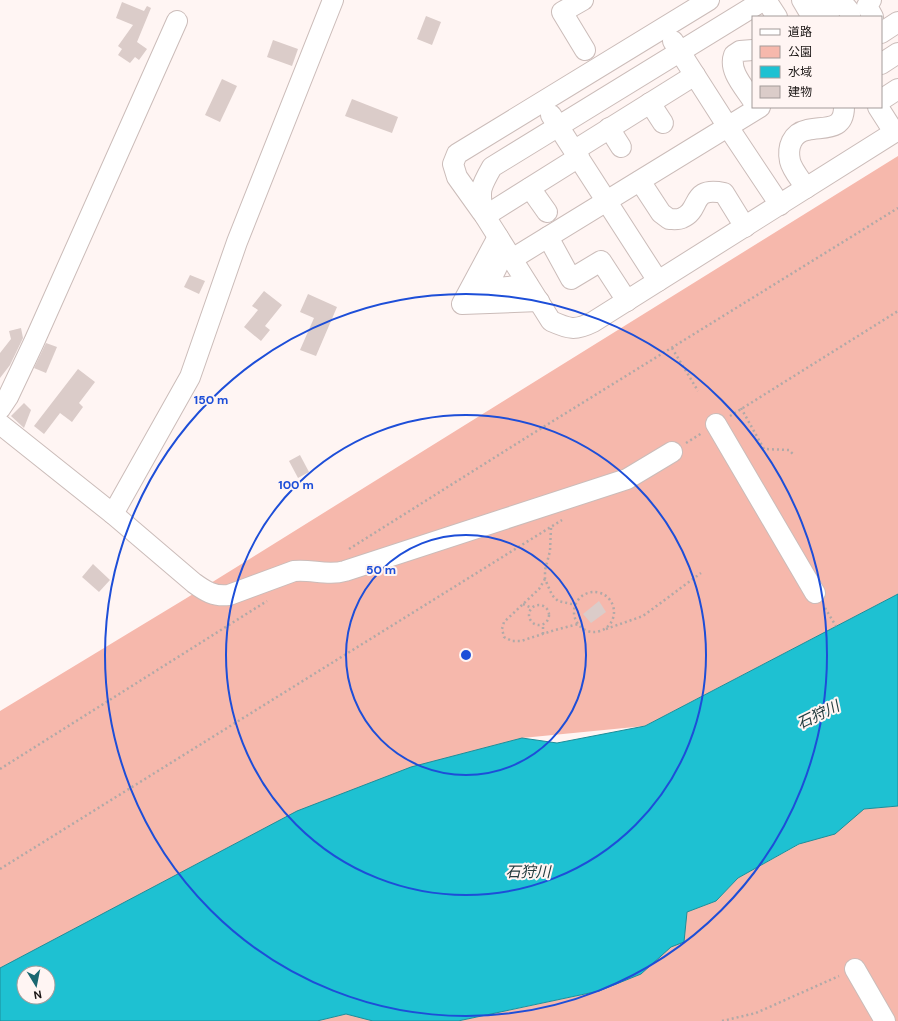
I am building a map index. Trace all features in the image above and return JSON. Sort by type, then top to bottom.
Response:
[{"type":"street","points":[[113,514],[190,377],[237,242],[333,0]]},
{"type":"street","points":[[583,0],[562,12],[584,50]]},
{"type":"street","points":[[802,0],[811,16]]},
{"type":"street","points":[[871,0],[867,6],[875,16]]},
{"type":"street","points":[[700,2],[664,28],[457,154],[453,164],[458,177],[552,321],[567,328],[582,328],[593,322],[896,131],[879,108]]},
{"type":"street","points":[[484,215],[480,195],[482,185],[492,168],[680,52],[758,6],[775,16]]},
{"type":"street","points":[[837,7],[860,16]]},
{"type":"street","points":[[0,409],[8,397],[34,342],[177,21]]},
{"type":"street","points":[[664,28],[780,205]]},
{"type":"street","points":[[752,50],[740,51],[734,55],[731,62],[735,73],[752,98]]},
{"type":"street","points":[[882,63],[898,53]]},
{"type":"street","points":[[484,215],[530,188],[577,154],[609,128],[695,75]]},
{"type":"street","points":[[882,99],[898,89]]},
{"type":"street","points":[[542,102],[559,126],[658,281]]},
{"type":"street","points":[[650,103],[663,124]]},
{"type":"street","points":[[534,293],[462,304],[505,249],[548,237],[728,127],[754,108]]},
{"type":"street","points":[[806,188],[790,162],[789,147],[794,137],[806,130],[827,128],[837,124],[844,114],[844,108]]},
{"type":"street","points":[[609,128],[621,147]]},
{"type":"street","points":[[640,181],[661,213],[669,219],[682,218],[691,212],[696,199],[703,194],[714,191],[724,193],[745,226]]},
{"type":"street","points":[[530,188],[547,212]]},
{"type":"street","points":[[548,237],[571,279],[601,261],[627,301]]},
{"type":"street","points":[[505,249],[486,289],[534,293]]},
{"type":"street","points":[[0,424],[113,514],[205,592],[222,596],[229,595],[294,571],[302,570],[336,573],[627,479],[672,452]]},
{"type":"street","points":[[716,424],[815,594]]},
{"type":"street","points":[[855,969],[885,1021]]},
{"type":"path","points":[[348,550],[898,208]]},
{"type":"path","points":[[672,452],[898,311]]},
{"type":"path","points":[[672,348],[698,391]]},
{"type":"path","points":[[741,408],[764,449],[789,450],[794,455]]},
{"type":"path","points":[[0,869],[564,519]]},
{"type":"path","points":[[551,528],[550,551],[545,570],[545,579],[552,595],[558,601],[576,605]]},
{"type":"path","points":[[602,630],[612,622],[614,609],[608,598],[603,594],[590,593],[579,600],[576,605],[574,612],[575,618],[583,629],[589,631],[602,630],[643,616],[701,573]]},
{"type":"path","points":[[545,579],[539,590],[504,622],[502,629],[504,637],[512,641],[521,641],[578,624]]},
{"type":"path","points":[[815,594],[836,626]]},
{"type":"path","points":[[0,769],[268,601]]},
{"type":"path","points":[[523,604],[532,608]]},
{"type":"path","points":[[543,624],[536,624],[531,620],[529,614],[532,608],[538,605],[544,606],[548,611],[548,617],[543,624],[543,634]]},
{"type":"path","points":[[722,1021],[756,1013],[855,969]]},
{"type":"green space","points":[[898,156],[898,594],[645,726],[522,738],[38,965],[16,965],[16,975],[0,983],[0,711],[185,599]]},
{"type":"green space","points":[[898,806],[898,1021],[459,1021],[599,991],[687,912],[716,901],[738,878],[864,809]]},
{"type":"green space","points":[[346,1014],[378,1021],[317,1021]]},
{"type":"water","name":"石狩川","points":[[898,594],[898,806],[864,809],[835,834],[799,844],[738,878],[716,901],[687,912],[684,942],[671,947],[641,974],[599,991],[458,1021],[373,1021],[346,1014],[317,1021],[0,1021],[0,968],[297,811],[411,767],[522,738],[557,743],[645,726]]},
{"type":"building","points":[[122,2],[144,11],[147,6],[151,8],[137,42],[147,49],[139,60],[135,57],[130,63],[118,55],[122,49],[118,46],[133,25],[116,18]]},
{"type":"building","points":[[426,16],[441,22],[432,45],[417,39]]},
{"type":"building","points":[[273,40],[298,49],[292,66],[267,57]]},
{"type":"building","points":[[222,79],[237,86],[220,122],[205,115]]},
{"type":"building","points":[[352,99],[398,117],[392,133],[345,116]]},
{"type":"building","points":[[190,275],[205,281],[199,294],[184,287]]},
{"type":"building","points":[[264,291],[282,305],[265,326],[270,330],[261,341],[244,327],[258,310],[252,306]]},
{"type":"building","points":[[308,294],[337,307],[316,356],[300,350],[314,318],[300,312]]},
{"type":"building","points":[[21,328],[23,338],[10,365],[0,378],[0,353],[11,339],[9,331]]},
{"type":"building","points":[[46,343],[57,347],[46,373],[34,368]]},
{"type":"building","points":[[78,369],[95,382],[79,403],[83,407],[72,422],[60,413],[44,434],[34,426]]},
{"type":"building","points":[[24,403],[31,410],[24,428],[11,416]]},
{"type":"building","points":[[300,455],[309,472],[298,478],[289,461]]},
{"type":"building","points":[[93,564],[110,580],[99,592],[82,577]]},
{"type":"building","points":[[599,601],[606,612],[591,623],[583,614]]}]
